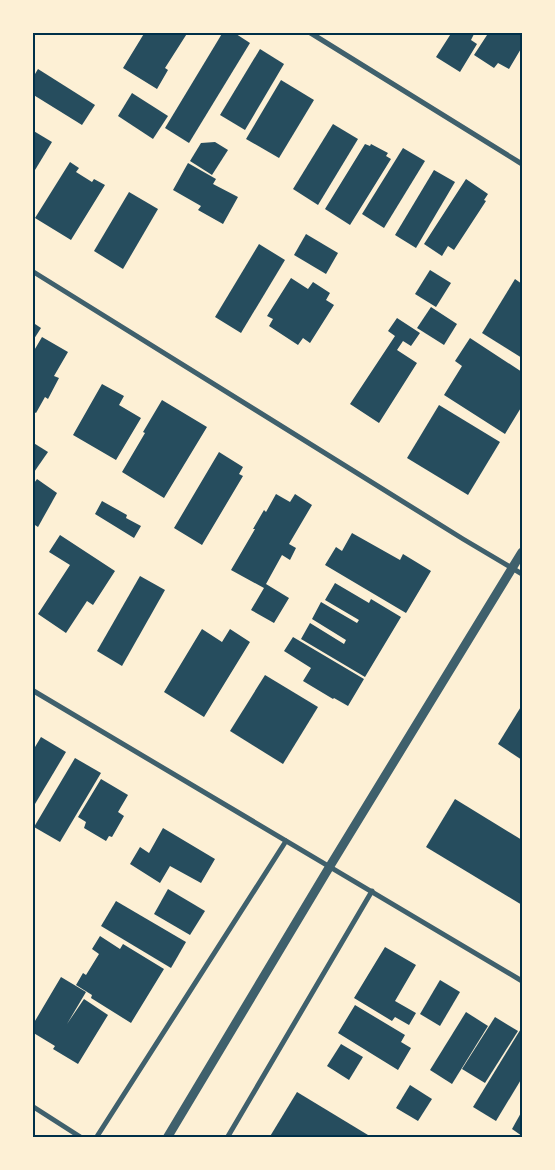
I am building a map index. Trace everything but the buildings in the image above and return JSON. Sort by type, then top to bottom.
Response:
[{"type":"street","points":[[309,32],[522,164]]},
{"type":"street","points":[[32,272],[522,574]]},
{"type":"street","points":[[167,1138],[330,866],[522,552]]},
{"type":"street","points":[[32,690],[522,981]]},
{"type":"street","points":[[96,1138],[286,841]]},
{"type":"street","points":[[227,1138],[372,891]]},
{"type":"street","points":[[32,1106],[82,1138]]}]
